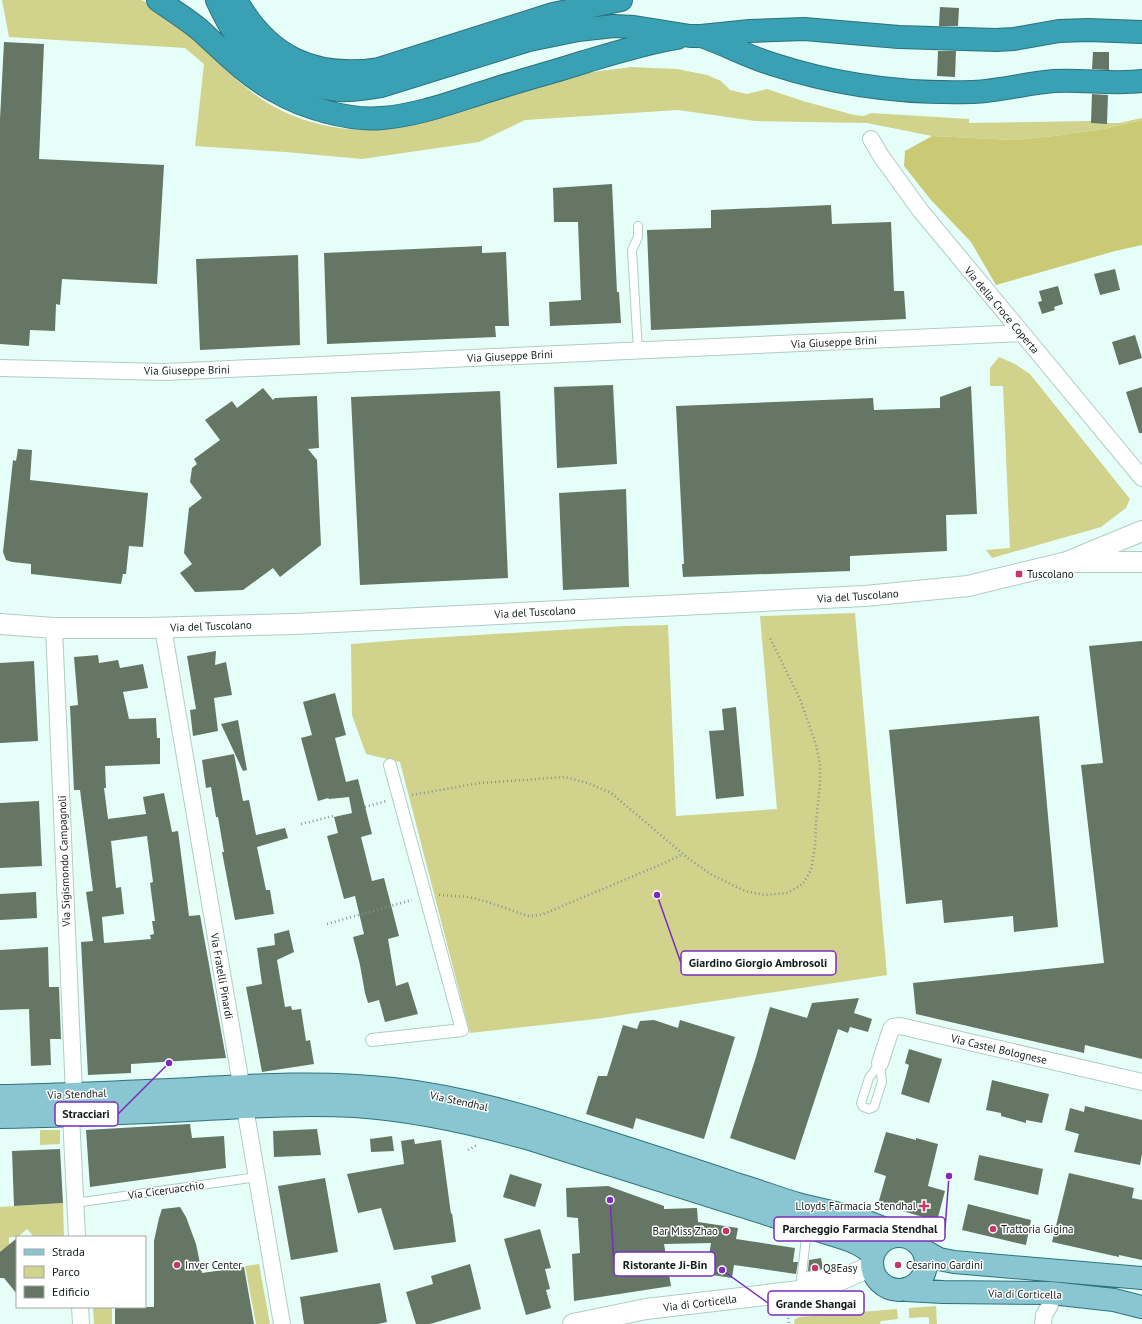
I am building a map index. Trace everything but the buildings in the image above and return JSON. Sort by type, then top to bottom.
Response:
[{"type":"highway","points":[[158,0],[199,30],[254,79],[276,92],[302,104],[351,117],[381,118],[412,114],[442,106],[621,51],[666,40],[696,36],[750,31],[804,30],[900,37],[996,40],[1014,39],[1059,31],[1088,30],[1142,32]]},
{"type":"highway","points":[[217,0],[225,18],[238,37],[252,52],[284,73],[302,81],[338,90],[357,90],[381,86],[529,40],[578,30],[614,26],[634,27],[696,36],[771,64],[807,75],[889,89],[973,92],[1053,81],[1142,81]]},
{"type":"highway","points":[[236,0],[255,29],[267,42],[281,52],[299,62],[315,67],[346,72],[362,72],[379,69],[553,14],[621,0]]},
{"type":"main road","name":"Via Stendhal","points":[[0,1117],[70,1116],[243,1096],[308,1084],[391,1089],[461,1100],[509,1112],[571,1130],[788,1201],[860,1220],[887,1229],[899,1236]]},
{"type":"main road","name":"Via Stendhal","points":[[0,1096],[74,1094],[243,1096],[282,1104],[349,1106],[393,1110],[447,1118],[490,1128],[530,1140],[849,1240],[865,1248],[872,1260]]},
{"type":"main road","points":[[899,1236],[913,1240],[923,1250],[926,1259],[926,1268],[923,1276],[918,1283],[906,1290],[893,1290],[884,1286],[875,1277],[872,1260],[877,1247],[885,1240],[899,1236]]},
{"type":"main road","name":"Via di Corticella","points":[[923,1250],[934,1257],[954,1262],[1142,1278]]},
{"type":"main road","name":"Via di Corticella","points":[[906,1290],[943,1292],[1051,1293],[1114,1300],[1142,1308]]},
{"type":"street","name":"Via della Croce Coperta","points":[[871,139],[885,162],[920,210],[1141,480]]},
{"type":"street","name":"Via Giuseppe Brini","points":[[0,368],[165,372],[1021,333]]},
{"type":"street","name":"Via del Tuscolano","points":[[0,624],[54,628],[163,628],[295,624],[865,596],[968,586],[1066,562],[1142,531]]},
{"type":"street","name":"Via del Tuscolano","points":[[1066,562],[1142,562]]},
{"type":"street","name":"Via Sigismondo Campagnoli","points":[[54,628],[74,1094]]},
{"type":"street","name":"Via Fratelli Pinardi","points":[[163,628],[282,1324]]},
{"type":"street","points":[[372,1040],[462,1030],[390,765]]},
{"type":"street","name":"Via Castel Bolognese","points":[[880,1063],[892,1027],[900,1026],[1142,1082]]},
{"type":"street","points":[[70,1116],[77,1236]]},
{"type":"street","points":[[841,1280],[854,1271],[857,1260],[854,1246],[849,1240]]},
{"type":"street","name":"Via di Corticella","points":[[573,1324],[646,1309],[801,1284],[841,1280],[872,1260]]},
{"type":"street","points":[[1043,1324],[1044,1315],[1050,1305],[1051,1293]]},
{"type":"street","points":[[80,1308],[81,1324]]},
{"type":"lane","points":[[638,226],[638,237],[632,250],[638,351]]},
{"type":"lane","points":[[880,1063],[882,1082],[874,1108],[869,1109],[863,1107],[861,1103],[869,1078],[880,1063]]},
{"type":"lane","name":"Via Ciceruacchio","points":[[75,1203],[257,1177]]},
{"type":"lane","points":[[801,1284],[807,1227]]},
{"type":"path","points":[[365,807],[400,798],[480,783],[564,777],[588,783],[611,793],[683,854],[712,875],[746,891],[764,895],[788,893],[802,884],[812,870],[820,785],[820,765],[816,744],[800,699],[769,636]]},
{"type":"path","points":[[301,824],[334,816]]},
{"type":"path","points":[[327,924],[426,897],[441,895],[488,902],[528,916],[541,915],[683,854]]},
{"type":"path","points":[[788,1314],[789,1324]]},
{"type":"green space","points":[[2,0],[141,0],[157,9],[193,39],[248,89],[264,101],[282,111],[300,118],[339,128],[359,130],[399,127],[585,73],[631,67],[677,69],[707,75],[721,81],[730,90],[747,94],[767,89],[854,115],[864,116],[871,113],[969,119],[969,123],[1091,121],[1091,123],[1119,123],[1142,118],[1142,120],[1108,128],[1015,140],[932,136],[867,123],[755,121],[678,110],[525,120],[479,142],[362,159],[195,146],[204,64],[185,48],[9,37]]},
{"type":"green space","points":[[999,357],[1015,364],[1030,374],[1130,499],[1126,508],[1101,527],[992,558],[986,550],[1010,548],[1003,386],[990,386],[990,368]]},
{"type":"green space","points":[[855,613],[887,975],[596,1019],[470,1033],[400,762],[366,754],[352,715],[351,644],[624,626],[668,625],[676,816],[777,809],[760,616]]},
{"type":"green space","points":[[40,1130],[60,1130],[60,1144],[40,1145]]},
{"type":"green space","points":[[63,1203],[64,1236],[33,1236],[27,1229],[19,1236],[9,1237],[9,1245],[0,1253],[0,1207]]},
{"type":"green space","points":[[259,1264],[270,1324],[256,1324],[245,1266]]},
{"type":"green space","points":[[936,1306],[937,1324],[929,1324],[929,1318],[927,1317],[909,1318],[909,1308]]},
{"type":"green space","points":[[93,1308],[112,1308],[112,1324],[94,1324]]},
{"type":"green space","points":[[897,1309],[898,1319],[881,1321],[880,1324],[794,1324],[795,1319],[799,1317]]},
{"type":"shaded area","points":[[1142,120],[1142,245],[1115,251],[996,285],[971,242],[931,200],[904,166],[905,151],[932,136],[1015,140],[1108,128]]},
{"type":"place","name":"Tuscolano","points":[[1019,574]]},
{"type":"place","name":"Giardino Giorgio Ambrosoli","points":[[657,895]]},
{"type":"place","name":"Stracciari","points":[[169,1063]]},
{"type":"place","name":"Parcheggio Farmacia Stendhal","points":[[949,1176]]},
{"type":"place","name":"Ristorante Ji-Bin","points":[[610,1200]]},
{"type":"place","name":"Lloyds Farmacia Stendhal","points":[[924,1206]]},
{"type":"place","name":"Trattoria Gigina","points":[[993,1229]]},
{"type":"place","name":"Bar Miss Zhao","points":[[726,1231]]},
{"type":"place","name":"Inver Center","points":[[177,1265]]},
{"type":"place","name":"Cesarino Gardini","points":[[898,1265]]},
{"type":"place","name":"Q8Easy","points":[[815,1268]]},
{"type":"place","name":"Grande Shangai","points":[[722,1270]]}]
